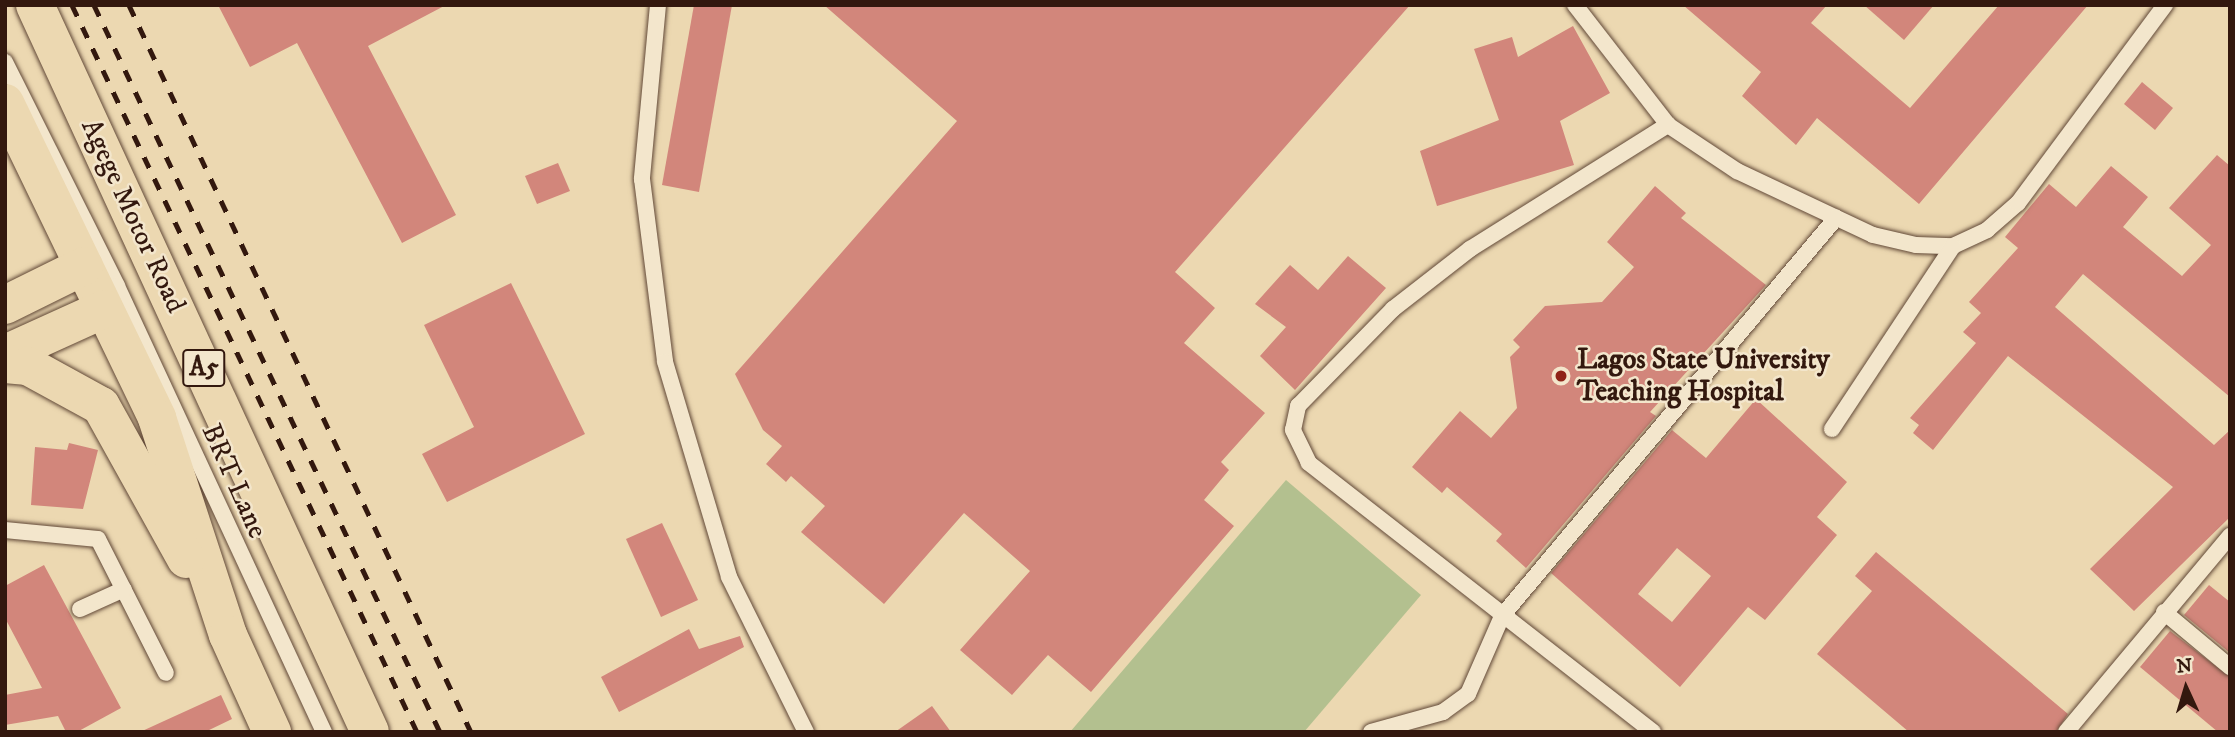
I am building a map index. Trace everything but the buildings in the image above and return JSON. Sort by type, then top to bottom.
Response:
[{"type":"highway","name":"Agege Motor Road","points":[[35,5],[370,732]]},
{"type":"highway","name":"A5","points":[[5,103],[157,418],[228,635],[272,732]]},
{"type":"highway","points":[[5,305],[84,266]]},
{"type":"highway","points":[[5,354],[104,309]]},
{"type":"highway","points":[[5,364],[28,366],[101,406],[228,635]]},
{"type":"lane","points":[[658,5],[642,179],[665,362],[729,577],[806,732]]},
{"type":"lane","points":[[1575,5],[1668,125],[1737,171],[1873,235],[1916,246],[1953,246],[1987,230],[2018,203],[2165,5]]},
{"type":"lane","name":"BRT Lane","points":[[5,62],[117,286],[324,732]]},
{"type":"lane","points":[[1653,732],[1309,463],[1293,430],[1298,406],[1393,309],[1470,249],[1668,125]]},
{"type":"lane","points":[[1371,732],[1443,712],[1468,694],[1502,616],[1836,218]]},
{"type":"lane","points":[[1832,429],[1953,246]]},
{"type":"lane","points":[[5,530],[98,539],[166,673]]},
{"type":"lane","points":[[2066,732],[2230,536]]},
{"type":"lane","points":[[80,609],[124,589]]},
{"type":"lane","points":[[2164,612],[2230,667]]},
{"type":"green space","points":[[1286,480],[1421,595],[1304,732],[1070,732]]},
{"type":"railway","points":[[72,5],[417,732]]},
{"type":"railway","points":[[94,5],[440,732]]},
{"type":"railway","points":[[129,5],[471,732]]},
{"type":"place","name":"Lagos State University Teaching Hospital","points":[[1561,376]]}]
